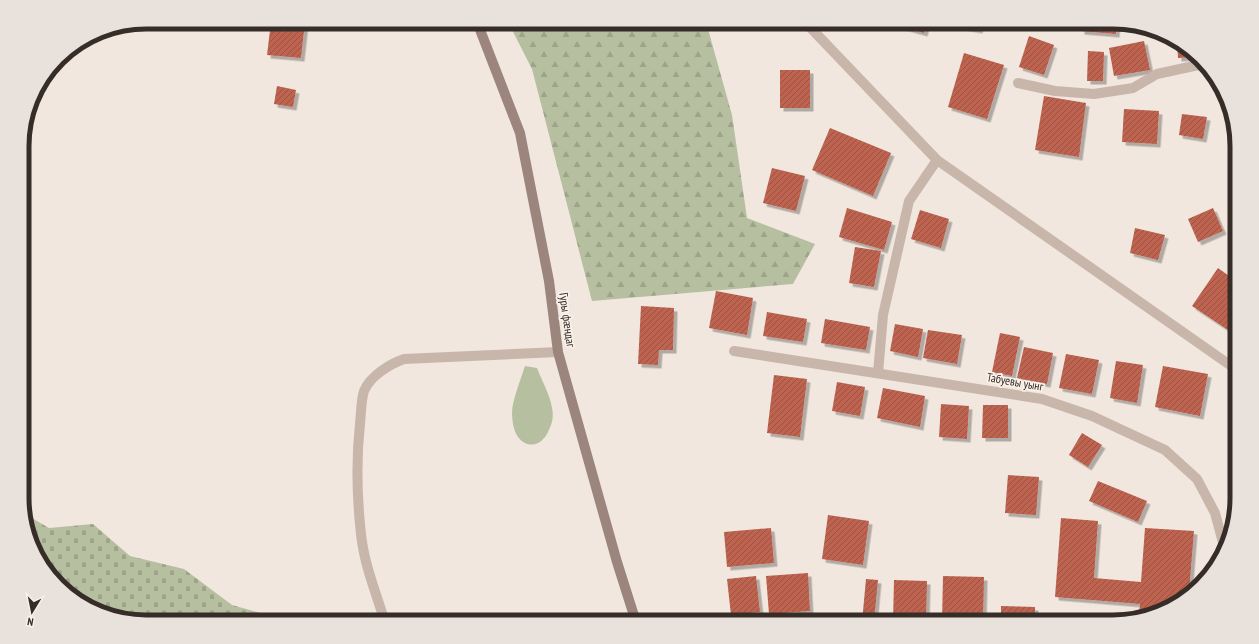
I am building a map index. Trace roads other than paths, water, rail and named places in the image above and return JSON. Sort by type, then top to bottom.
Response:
[{"type":"main road","name":"Гуры фӕндаг","points":[[480,29],[520,133],[549,282],[558,352],[617,562],[634,615]]},
{"type":"street","points":[[812,29],[937,160],[1230,365]]},
{"type":"street","points":[[1018,83],[1055,91],[1094,94],[1133,88],[1157,74],[1197,65]]},
{"type":"street","points":[[878,373],[883,314],[909,201],[937,160]]},
{"type":"street","name":"Табуевы уынг","points":[[734,351],[1042,399],[1092,416],[1165,450],[1197,479],[1215,513],[1222,540]]},
{"type":"street","points":[[383,615],[370,573],[361,535],[358,493],[359,435],[364,391],[369,383],[392,364],[404,359],[558,352]]}]
